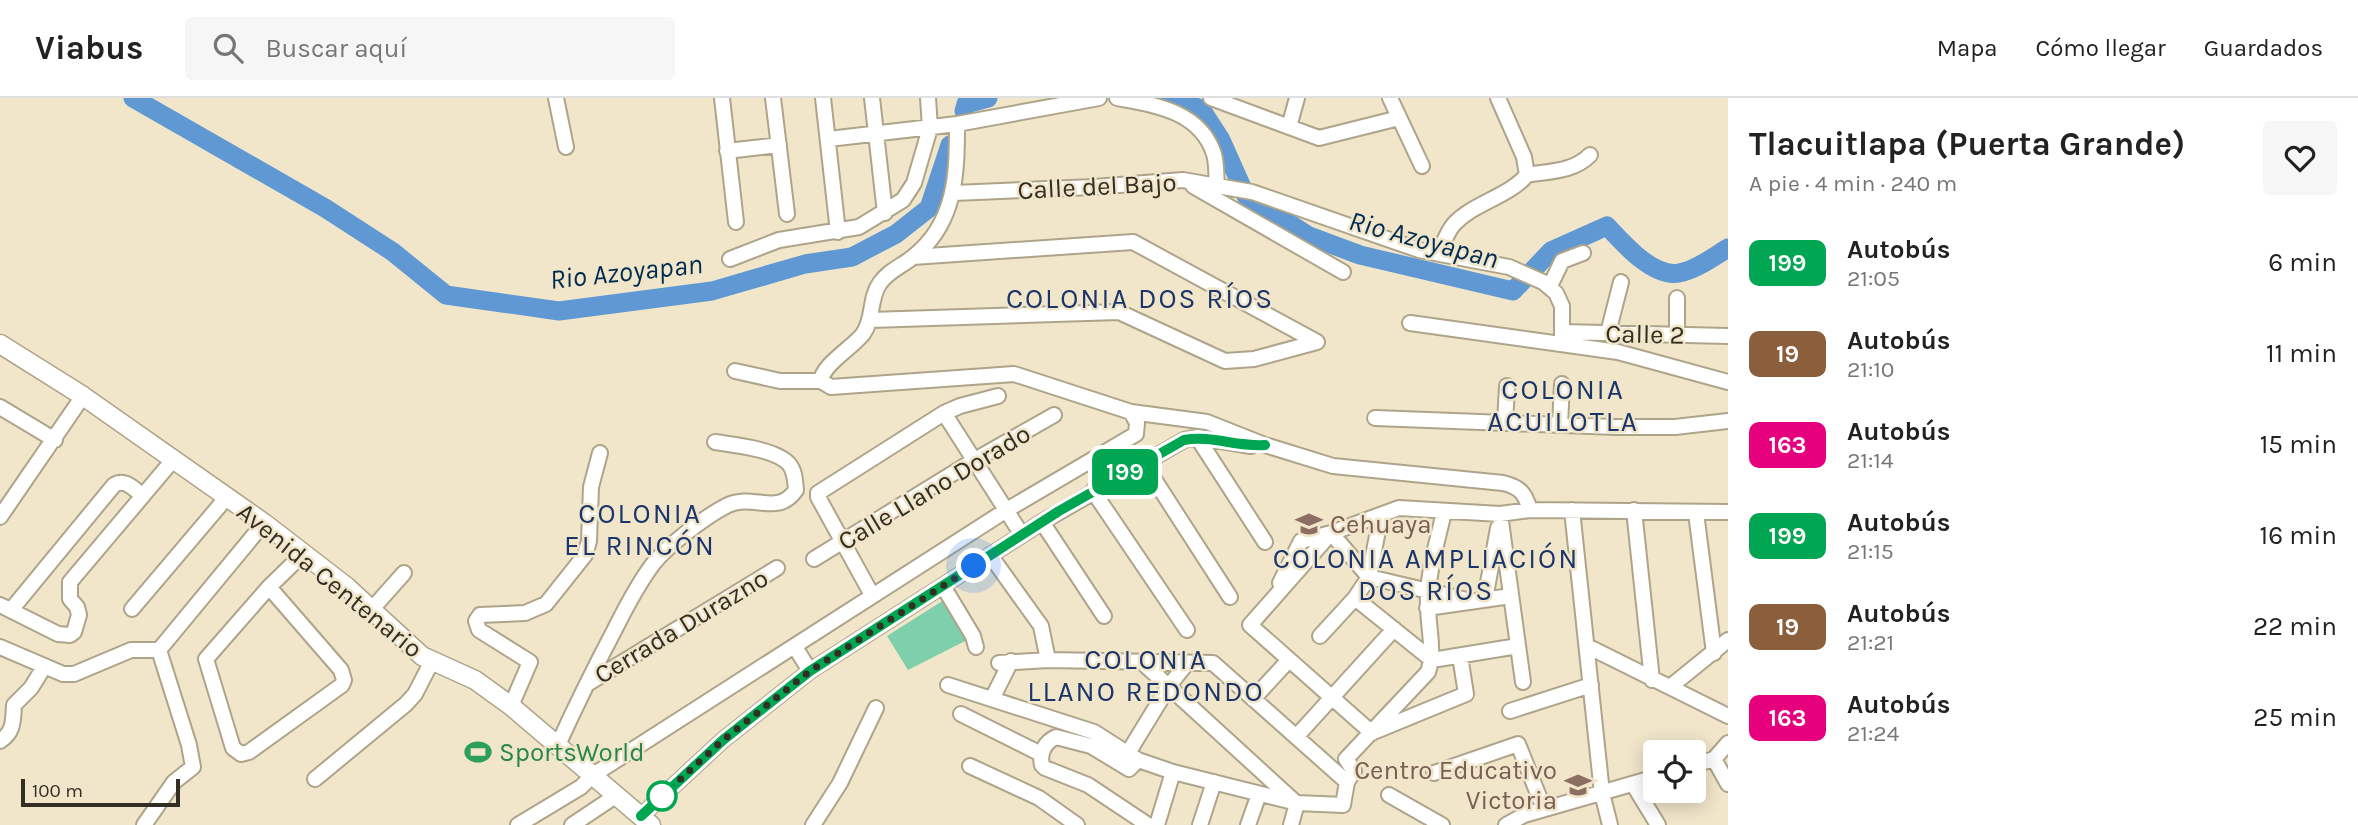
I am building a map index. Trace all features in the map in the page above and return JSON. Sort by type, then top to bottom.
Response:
[{"type":"main road","name":"Avenida Centenario","points":[[0,344],[83,396],[264,523],[372,609],[414,650],[475,680],[511,706],[646,820]]},
{"type":"street","points":[[556,98],[566,147]]},
{"type":"street","points":[[722,98],[736,222]]},
{"type":"street","points":[[773,98],[787,214]]},
{"type":"street","points":[[823,98],[838,232]]},
{"type":"street","points":[[872,98],[885,213]]},
{"type":"street","points":[[730,259],[779,240],[859,228],[903,200],[914,183],[930,128],[928,98]]},
{"type":"street","points":[[829,139],[957,124],[1099,98]]},
{"type":"street","points":[[1117,98],[1166,107],[1203,132],[1214,155],[1222,188]]},
{"type":"street","points":[[1211,98],[1319,138],[1399,118]]},
{"type":"street","points":[[1289,127],[1297,98]]},
{"type":"street","points":[[1390,98],[1422,166]]},
{"type":"street","points":[[1498,98],[1524,157],[1527,175]]},
{"type":"street","points":[[821,381],[824,370],[863,333],[870,320],[872,301],[878,284],[930,241],[945,218],[954,193],[957,124]]},
{"type":"street","points":[[727,151],[779,145]]},
{"type":"street","points":[[1439,253],[1453,225],[1467,213],[1520,183],[1527,175],[1580,165],[1590,155]]},
{"type":"street","points":[[1183,180],[1343,272]]},
{"type":"street","name":"Calle del Bajo","points":[[954,193],[1183,180],[1252,192],[1419,250],[1509,267],[1546,284]]},
{"type":"street","points":[[870,320],[1119,312],[1225,361],[1255,359],[1317,342],[1133,242],[913,257]]},
{"type":"street","points":[[1562,338],[1563,306],[1546,284],[1562,261],[1583,253]]},
{"type":"street","points":[[1608,333],[1621,282]]},
{"type":"street","points":[[1677,298],[1677,334]]},
{"type":"street","points":[[1410,323],[1562,338],[1728,382]]},
{"type":"street","name":"Calle 2","points":[[1562,338],[1608,333],[1728,336]]},
{"type":"street","points":[[735,370],[780,381],[821,381],[831,387],[1014,374],[1131,412],[1207,422],[1265,445],[1333,466],[1503,483],[1518,487],[1527,498],[1530,510]]},
{"type":"street","points":[[1560,425],[1562,384]]},
{"type":"street","points":[[1504,422],[1507,386]]},
{"type":"street","points":[[0,517],[83,396]]},
{"type":"street","points":[[872,595],[818,497],[821,490],[944,413],[998,396]]},
{"type":"street","points":[[0,407],[55,440]]},
{"type":"street","points":[[518,825],[581,787],[593,775],[872,595],[1005,511],[1136,434],[1137,423],[1131,412]]},
{"type":"street","points":[[944,413],[1022,535]]},
{"type":"street","name":"Calle Llano Dorado","points":[[814,559],[973,461],[1054,415]]},
{"type":"street","points":[[1375,418],[1675,427],[1728,421]]},
{"type":"street","points":[[646,820],[723,740],[810,671],[1093,491],[1184,440],[1197,437],[1252,446],[1265,445]]},
{"type":"street","points":[[1197,437],[1265,542]]},
{"type":"street","points":[[558,745],[586,684],[653,564],[675,541],[728,505],[744,500],[778,505],[790,500],[796,490],[795,476],[790,464],[781,458],[715,442]]},
{"type":"street","points":[[511,706],[530,662],[479,630],[475,621],[480,615],[525,613],[546,604],[585,555],[589,541],[591,487],[600,453]]},
{"type":"street","points":[[143,496],[125,482],[114,485],[5,608],[58,634],[70,635],[75,632],[79,615],[70,598],[70,582],[143,496],[173,460]]},
{"type":"street","points":[[1143,462],[1230,597]]},
{"type":"street","points":[[1093,491],[1187,630]]},
{"type":"street","points":[[132,609],[227,497]]},
{"type":"street","points":[[1372,733],[1250,625],[1331,533],[1399,508],[1500,514],[1530,510],[1728,512]]},
{"type":"street","points":[[1572,510],[1602,793],[1610,825]]},
{"type":"street","points":[[1634,510],[1652,680]]},
{"type":"street","points":[[948,685],[1094,732],[1133,756],[1173,772],[1297,803],[1343,805],[1347,782],[1354,771],[1346,759],[1428,672],[1432,660],[1428,590],[1444,512]]},
{"type":"street","points":[[1696,513],[1714,653]]},
{"type":"street","points":[[1500,514],[1523,682]]},
{"type":"street","points":[[1478,600],[1500,514]]},
{"type":"street","points":[[1320,636],[1355,598],[1369,577],[1381,515]]},
{"type":"street","points":[[1042,522],[1104,616]]},
{"type":"street","points":[[159,650],[264,523]]},
{"type":"street","points":[[1331,533],[1369,577],[1478,600]]},
{"type":"street","points":[[270,587],[341,670],[344,680],[342,685],[249,752],[240,754],[233,748],[206,659],[270,587],[304,553]]},
{"type":"street","points":[[990,555],[1041,626],[1048,660]]},
{"type":"street","name":"Cerrada Durazno","points":[[586,684],[777,568]]},
{"type":"street","points":[[372,609],[404,573]]},
{"type":"street","points":[[943,586],[973,636],[976,647]]},
{"type":"street","points":[[1427,608],[1511,596]]},
{"type":"street","points":[[1355,598],[1432,660],[1518,646]]},
{"type":"street","points":[[1296,737],[1394,629]]},
{"type":"street","points":[[1670,687],[1728,640]]},
{"type":"street","points":[[1587,646],[1728,716]]},
{"type":"street","points":[[0,647],[63,674],[74,674],[131,650],[159,650]]},
{"type":"street","points":[[795,647],[810,671]]},
{"type":"street","points":[[144,825],[174,782],[193,766],[159,650]]},
{"type":"street","points":[[1372,733],[1466,694],[1460,656]]},
{"type":"street","points":[[992,699],[1005,662],[1048,660],[1213,663],[1347,782]]},
{"type":"street","points":[[315,779],[406,704],[415,694],[432,661]]},
{"type":"street","points":[[1254,699],[1288,661]]},
{"type":"street","points":[[1143,663],[1297,803]]},
{"type":"street","points":[[1043,761],[1046,744],[1056,737],[1091,746],[1129,769],[1169,686],[1187,663]]},
{"type":"street","points":[[0,741],[10,734],[14,705],[31,688],[44,667]]},
{"type":"street","points":[[1510,711],[1591,685]]},
{"type":"street","points":[[0,699],[14,705]]},
{"type":"street","points":[[813,825],[840,783],[876,708]]},
{"type":"street","points":[[961,714],[1088,785],[1148,825]]},
{"type":"street","points":[[1706,761],[1714,758],[1728,743]]},
{"type":"street","points":[[1434,772],[1518,744],[1544,809]]},
{"type":"street","points":[[1714,758],[1728,784]]},
{"type":"street","points":[[970,766],[1039,798],[1075,824]]},
{"type":"street","points":[[1157,825],[1173,772]]},
{"type":"street","points":[[1506,825],[1524,815],[1643,781]]},
{"type":"street","points":[[1200,825],[1214,782]]},
{"type":"street","points":[[1633,784],[1658,825]]},
{"type":"street","points":[[1248,825],[1259,794]]},
{"type":"street","points":[[572,825],[617,795]]},
{"type":"street","points":[[1388,795],[1442,825]]},
{"type":"street","points":[[1291,825],[1297,803]]},
{"type":"street","points":[[1524,815],[1538,825]]},
{"type":"green space","points":[[944,600],[969,639],[908,670],[887,636]]},
{"type":"waterway","name":"Rio Azoyapan","points":[[133,98],[325,208],[393,252],[446,295],[559,311],[712,291],[805,264],[852,257],[896,234],[929,208],[950,145]]},
{"type":"waterway","name":"Rio Azoyapan","points":[[964,111],[966,104],[988,98]]},
{"type":"waterway","name":"Rio Azoyapan","points":[[1170,98],[1201,109],[1221,140],[1246,196],[1309,236],[1360,255],[1513,291],[1551,251],[1607,226],[1639,258],[1669,273],[1692,269],[1728,248]]},
{"type":"bus line","name":"199","points":[[641,816],[723,740],[810,671],[1093,491],[1184,440],[1197,437],[1252,446],[1265,445]]},
{"type":"place","name":"Cehuaya","points":[[1309,524]]},
{"type":"place","name":"SportsWorld","points":[[478,752]]},
{"type":"place","name":"Centro Educativo Victoria","points":[[1578,785]]},
{"type":"district","name":"COLONIA DOS RÍOS","points":[[1140,298]]},
{"type":"district","name":"COLONIA ACUILOTLA","points":[[1563,405]]},
{"type":"district","name":"COLONIA EL RINCÓN","points":[[640,529]]},
{"type":"district","name":"COLONIA AMPLIACIÓN DOS RÍOS","points":[[1426,574]]},
{"type":"district","name":"COLONIA LLANO REDONDO","points":[[1146,675]]},
{"type":"route","points":[[662,796],[723,740],[810,671],[974,566]]}]
